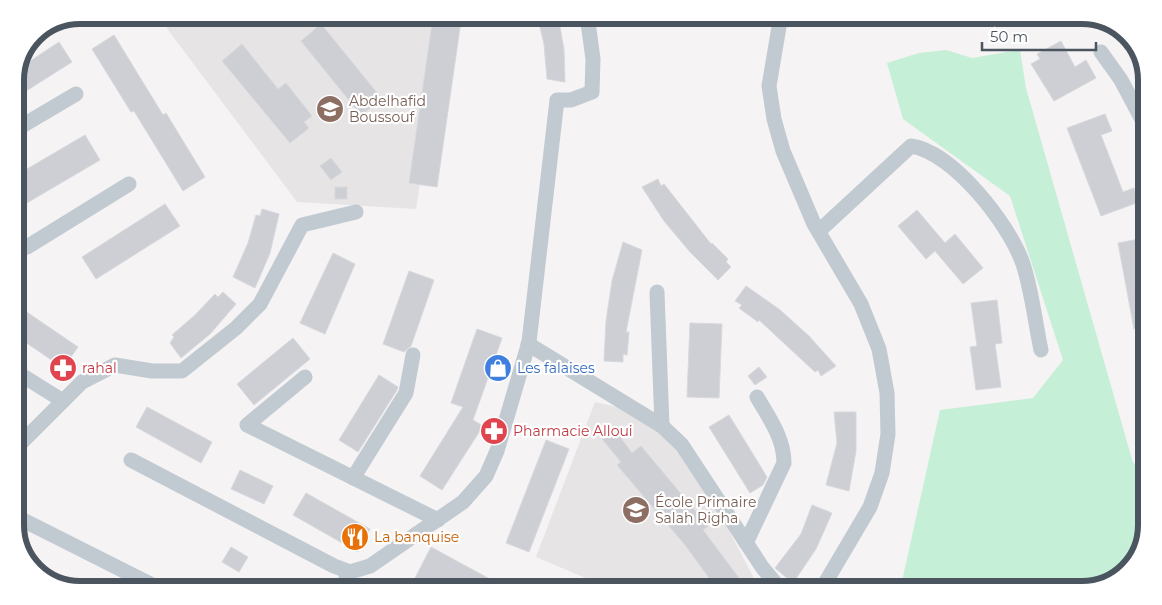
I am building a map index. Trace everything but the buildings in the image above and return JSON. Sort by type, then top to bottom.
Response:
[{"type":"street","points":[[132,460],[334,566],[350,572],[370,566],[438,520],[469,496],[486,476],[497,451],[528,344],[557,100],[571,100],[592,92],[593,65],[588,24]]},
{"type":"street","points":[[779,24],[769,86],[774,119],[783,151],[818,231],[861,304],[879,349],[888,393],[888,434],[882,473],[870,507],[826,581]]},
{"type":"street","points":[[1101,52],[1121,80],[1138,112]]},
{"type":"street","points":[[24,125],[76,94]]},
{"type":"street","points":[[818,231],[912,146],[924,148],[956,169],[997,215],[1023,263],[1041,350]]},
{"type":"street","points":[[24,248],[129,184]]},
{"type":"street","points":[[24,440],[82,382],[116,365],[152,371],[182,371],[236,328],[260,304],[302,225],[356,212]]},
{"type":"street","points":[[657,292],[662,426]]},
{"type":"street","points":[[528,344],[662,426],[682,445],[746,543],[774,581]]},
{"type":"street","points":[[353,478],[406,393],[413,355]]},
{"type":"street","points":[[24,377],[63,401]]},
{"type":"street","points":[[305,377],[248,425],[438,520]]},
{"type":"street","points":[[746,543],[784,463],[784,450],[779,436],[757,397]]},
{"type":"street","points":[[24,521],[144,581]]},
{"type":"street","points":[[345,581],[350,572]]},
{"type":"shaded area","name":"Abdelhafid Boussouf","points":[[164,24],[446,24],[416,209],[297,202]]},
{"type":"shaded area","name":"École Primaire Salah Righa","points":[[595,402],[635,411],[694,463],[755,581],[593,581],[536,557]]},
{"type":"green space","points":[[946,50],[972,58],[1020,50],[1026,88],[1133,463],[1138,464],[1138,533],[1133,550],[1129,556],[1107,576],[1090,581],[902,581],[940,410],[1033,398],[1063,360],[1010,196],[903,119],[887,63],[919,53]]},
{"type":"place","name":"Abdelhafid Boussouf","points":[[330,109]]},
{"type":"place","name":"rahal","points":[[63,368]]},
{"type":"place","name":"Les falaises","points":[[498,368]]},
{"type":"place","name":"Pharmacie Alloui","points":[[494,431]]},
{"type":"place","name":"École Primaire Salah Righa","points":[[636,510]]},
{"type":"place","name":"La banquise","points":[[355,537]]}]
